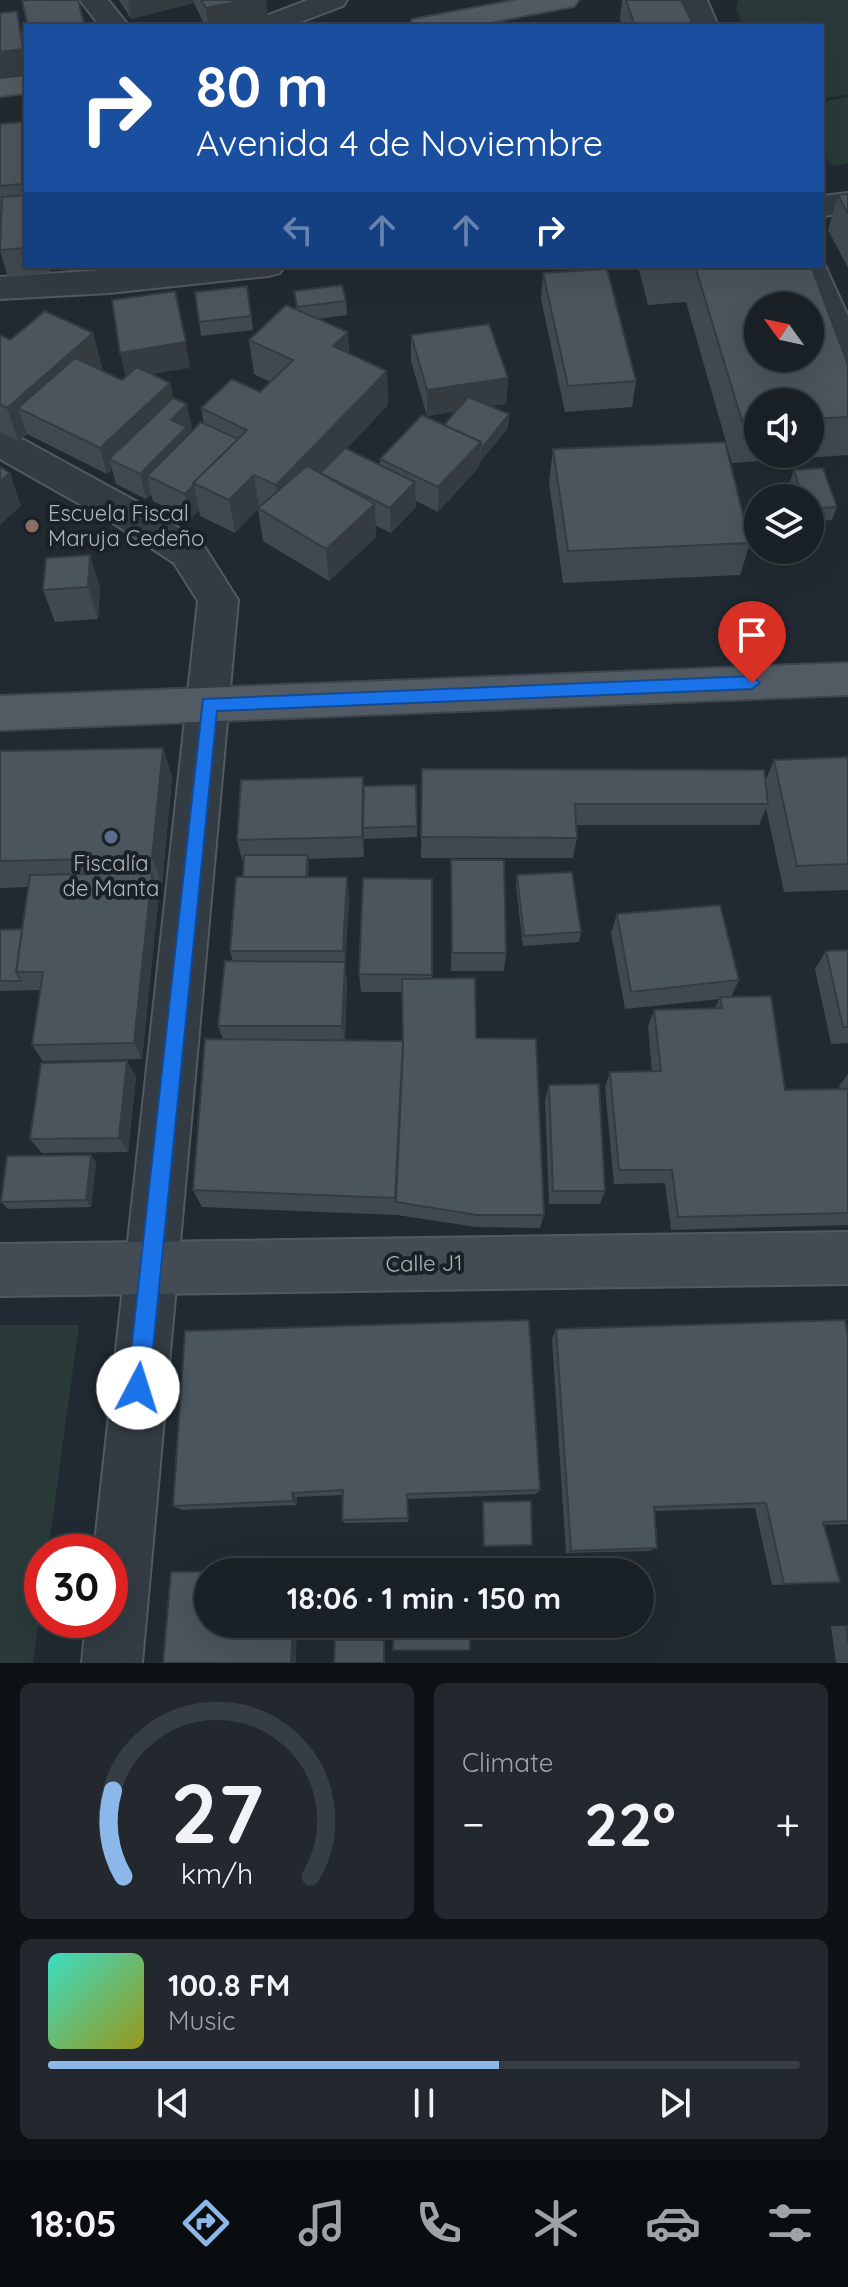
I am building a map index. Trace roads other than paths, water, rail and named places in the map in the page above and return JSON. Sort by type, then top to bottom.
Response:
[{"type":"main road","points":[[434,24],[564,0]]},
{"type":"main road","points":[[0,87],[24,84]]},
{"type":"main road","points":[[0,713],[848,679]]},
{"type":"street","points":[[94,0],[113,24]]},
{"type":"street","points":[[270,24],[333,0]]},
{"type":"street","points":[[693,0],[703,24]]},
{"type":"street","points":[[824,206],[848,203]]},
{"type":"street","points":[[0,288],[109,282],[248,268]]},
{"type":"street","points":[[811,268],[848,356]]},
{"type":"street","points":[[0,443],[126,513],[188,553],[218,600],[112,1663]]},
{"type":"street","name":"Calle J1","points":[[0,1270],[848,1258]]},
{"type":"place","name":"Escuela Fiscal Maruja Cedeño","points":[[32,526]]},
{"type":"place","name":"Fiscalía de Manta","points":[[111,837]]}]
